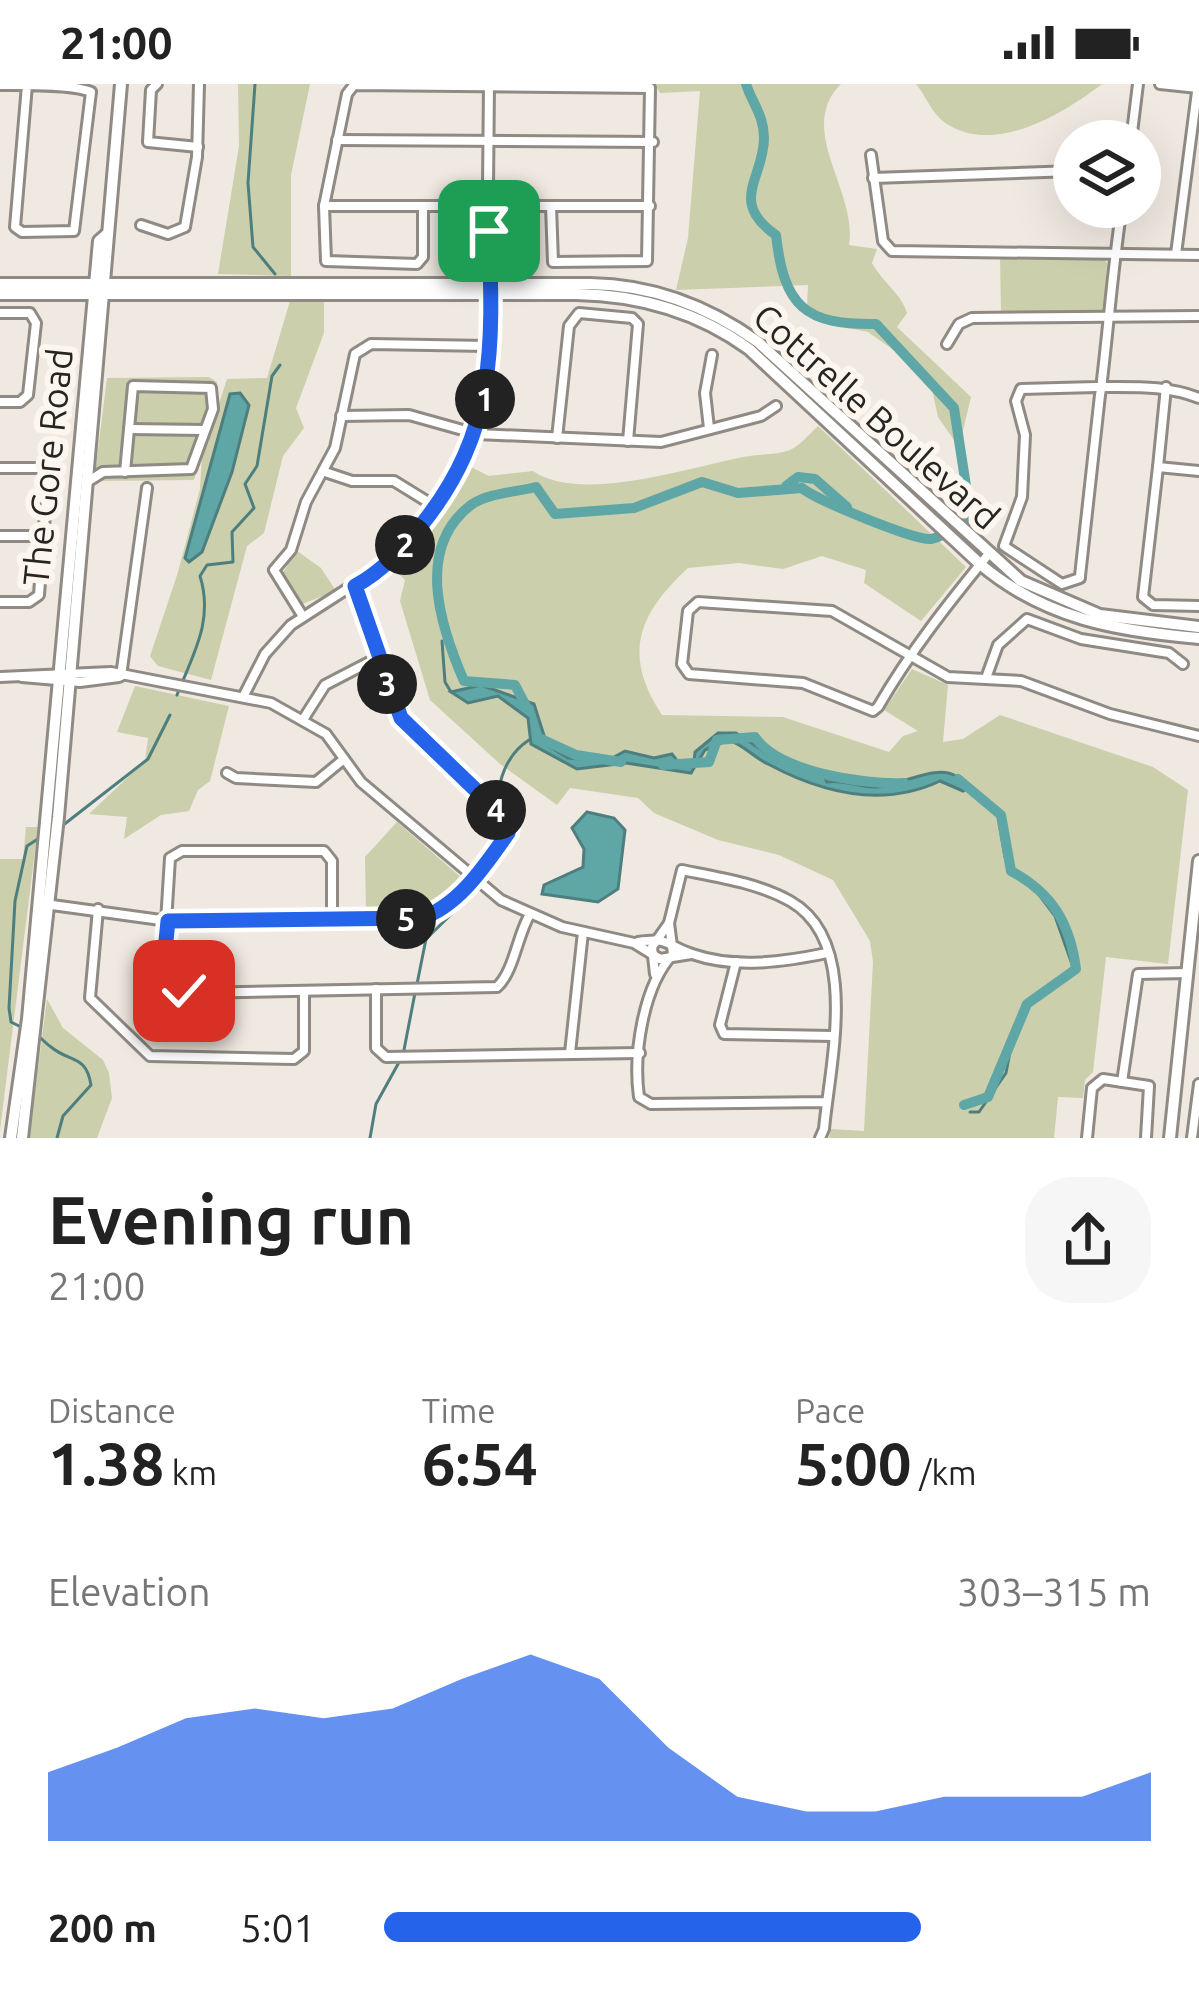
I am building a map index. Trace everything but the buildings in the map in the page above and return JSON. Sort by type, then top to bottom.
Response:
[{"type":"main road","name":"The Gore Road","points":[[44,904],[46,825],[121,84]]},
{"type":"main road","name":"Cottrelle Boulevard","points":[[0,284],[100,289]]},
{"type":"main road","name":"Cottrelle Boulevard","points":[[0,294],[100,289],[622,286],[720,318],[758,342],[907,488],[1034,602],[1079,620],[1199,638]]},
{"type":"main road","name":"The Gore Road","points":[[72,570],[86,482],[85,458]]},
{"type":"main road","name":"Cottrelle Boulevard","points":[[984,560],[1082,610],[1199,627]]},
{"type":"main road","name":"The Gore Road","points":[[22,1138],[44,904],[58,817],[63,676]]},
{"type":"main road","points":[[1170,1138],[1199,861]]},
{"type":"main road","name":"The Gore Road","points":[[10,1138],[30,1047]]},
{"type":"street","points":[[157,84],[151,90],[148,142],[198,147]]},
{"type":"street","points":[[141,225],[168,234],[185,227],[198,147],[199,84]]},
{"type":"street","points":[[243,697],[266,654],[302,615],[392,560],[436,507],[477,434],[486,395],[489,84]]},
{"type":"street","points":[[1133,120],[1138,84]]},
{"type":"street","points":[[1160,84],[1198,87],[1195,153],[1176,254]]},
{"type":"street","points":[[0,85],[27,85],[82,85],[91,92],[77,228],[17,230],[27,85]]},
{"type":"street","points":[[423,206],[423,257],[413,265],[326,261],[324,206],[347,94],[354,85],[646,86],[654,93],[649,258],[644,263],[558,265],[550,255],[551,206]]},
{"type":"street","points":[[337,140],[653,142]]},
{"type":"street","points":[[871,155],[885,221],[884,241],[892,251],[1199,255]]},
{"type":"street","points":[[873,178],[1053,172]]},
{"type":"street","points":[[324,206],[650,206]]},
{"type":"street","points":[[1118,228],[1114,254],[1109,316],[1101,387],[1080,576],[1067,585],[1004,546],[1020,510],[1025,460],[1016,396],[1025,388],[1101,387],[1166,388],[1199,398]]},
{"type":"street","points":[[0,313],[30,313],[36,321],[28,395],[20,402],[0,402]]},
{"type":"street","points":[[556,438],[569,326],[579,313],[632,318],[638,324],[628,441]]},
{"type":"street","points":[[947,344],[958,324],[972,318],[1199,316]]},
{"type":"street","points":[[302,615],[274,570],[291,550],[306,502],[325,472],[350,368],[363,346],[487,346]]},
{"type":"street","points":[[709,428],[704,393],[712,355]]},
{"type":"street","points":[[86,482],[103,472],[125,472],[191,470],[214,394],[206,386],[133,386],[125,472]]},
{"type":"street","points":[[1166,388],[1143,597],[1154,605],[1199,606]]},
{"type":"street","points":[[341,416],[409,415],[477,434],[661,442],[761,416],[776,406]]},
{"type":"street","points":[[129,429],[204,430]]},
{"type":"street","points":[[85,458],[103,472]]},
{"type":"street","points":[[1158,466],[1199,471]]},
{"type":"street","points":[[0,468],[44,468],[48,473],[37,598],[0,602]]},
{"type":"street","points":[[325,472],[352,481],[394,482],[436,507]]},
{"type":"street","points":[[121,676],[147,488]]},
{"type":"street","points":[[0,536],[43,536]]},
{"type":"street","points":[[984,560],[908,657],[873,711],[803,683],[689,674],[682,664],[688,611],[698,602],[724,599],[838,613],[908,657],[948,677],[1021,682],[1110,714],[1199,736]]},
{"type":"street","points":[[44,904],[168,921],[421,918],[441,910],[508,833],[510,823],[401,718],[355,586]]},
{"type":"street","points":[[986,678],[998,645],[1027,619],[1081,638],[1169,653],[1183,664]]},
{"type":"street","points":[[304,718],[325,685],[340,672],[379,657]]},
{"type":"street","points":[[0,677],[162,680],[243,697],[304,718],[361,782],[472,878],[529,916],[634,943],[653,955],[691,954]]},
{"type":"street","points":[[226,773],[236,778],[316,782],[344,759]]},
{"type":"street","points":[[332,920],[332,861],[313,849],[173,854],[163,970],[184,991],[497,987],[507,977],[516,939],[529,916]]},
{"type":"street","points":[[655,976],[673,944],[670,923],[682,870],[789,900],[819,930],[835,980],[820,1138]]},
{"type":"street","points":[[98,910],[90,998],[160,1060],[294,1059],[304,1051],[304,991]]},
{"type":"street","points":[[670,923],[653,955],[655,976],[640,1053],[638,1092],[651,1104],[826,1102]]},
{"type":"street","points":[[570,1053],[583,932]]},
{"type":"street","points":[[634,943],[658,939],[691,954],[736,962],[792,962],[827,953]]},
{"type":"street","points":[[736,962],[720,1025],[724,1034],[832,1036]]},
{"type":"street","points":[[1121,1082],[1138,974],[1188,973]]},
{"type":"street","points":[[376,989],[376,1048],[386,1057],[640,1053]]},
{"type":"street","points":[[1087,1138],[1094,1085],[1102,1079],[1149,1086],[1146,1138]]},
{"type":"street","points":[[1192,1138],[1199,1084]]},
{"type":"green space","points":[[238,84],[310,84],[291,175],[291,276],[218,274],[239,146]]},
{"type":"green space","points":[[655,84],[841,84],[824,121],[845,203],[849,245],[877,249],[872,263],[907,313],[897,327],[971,397],[959,447],[938,417],[931,385],[916,366],[868,332],[820,322],[807,308],[808,285],[676,290],[688,238],[700,91],[660,93]]},
{"type":"green space","points":[[916,84],[1102,84],[1048,118],[984,135],[963,132],[944,122]]},
{"type":"green space","points":[[1000,254],[1102,257],[1107,263],[1104,308],[1101,313],[1001,314]]},
{"type":"green space","points":[[290,301],[324,301],[324,333],[296,408],[304,428],[283,456],[264,533],[247,546],[211,680],[158,666],[150,656],[178,572],[200,489],[202,455],[227,379],[267,378]]},
{"type":"green space","points":[[209,377],[217,382],[215,410],[194,480],[94,481],[107,378]]},
{"type":"green space","points":[[818,426],[966,567],[921,621],[864,583],[866,570],[822,556],[783,569],[739,563],[688,568],[647,619],[639,654],[642,673],[662,715],[783,717],[889,752],[903,736],[918,731],[884,710],[912,669],[948,685],[943,742],[963,739],[1000,715],[1153,767],[1188,790],[1168,964],[1106,957],[1093,1072],[1085,1080],[1083,1098],[1058,1097],[1054,1138],[829,1138],[831,1129],[864,1131],[873,962],[870,941],[833,880],[779,855],[718,840],[654,813],[638,798],[570,788],[557,805],[500,764],[430,700],[400,601],[405,580],[393,568],[471,467],[489,476],[533,471],[554,480],[607,484],[785,452]]},
{"type":"green space","points":[[297,551],[321,568],[336,591],[302,604],[280,577]]},
{"type":"green space","points":[[135,686],[229,706],[210,781],[198,790],[189,811],[161,815],[124,839],[127,817],[89,814],[145,761],[148,738],[117,732]]},
{"type":"green space","points":[[397,822],[464,880],[428,909],[366,913],[365,857]]},
{"type":"green space","points":[[26,827],[38,827],[0,1130],[0,859],[23,859]]},
{"type":"green space","points":[[47,999],[63,1028],[103,1060],[109,1073],[112,1098],[97,1138],[29,1138]]},
{"type":"water","points":[[240,393],[249,405],[232,472],[202,552],[189,562],[185,558],[230,394]]},
{"type":"water","points":[[481,685],[534,704],[547,745],[568,758],[607,761],[625,751],[654,758],[672,754],[682,767],[694,763],[695,752],[718,733],[736,733],[777,760],[823,774],[827,782],[877,787],[938,772],[960,778],[969,788],[963,791],[940,781],[897,794],[853,794],[789,774],[728,740],[705,750],[691,773],[626,763],[577,769],[531,744],[528,718],[498,696],[468,703],[451,692]]},
{"type":"water","points":[[587,812],[614,818],[625,830],[618,889],[598,902],[542,894],[544,885],[583,867],[584,849],[572,828]]},
{"type":"waterway","points":[[255,84],[248,183],[253,247],[275,274]]},
{"type":"waterway","points":[[527,708],[515,685],[464,681],[441,613],[437,589],[443,543],[453,523],[478,501],[536,487],[555,514],[634,508],[702,482],[738,493],[802,488],[921,538],[940,536],[964,520],[968,499],[954,408],[876,324],[832,321],[802,307],[792,295],[776,235],[754,212],[751,200],[764,138],[746,84]]},
{"type":"waterway","points":[[177,695],[203,623],[200,576],[207,565],[233,562],[232,532],[254,508],[245,484],[257,466],[272,376],[280,365]]},
{"type":"waterway","points":[[786,486],[798,477],[815,479],[847,507]]},
{"type":"waterway","points":[[442,641],[445,682],[451,692]]},
{"type":"waterway","points":[[62,826],[148,759],[170,715]]},
{"type":"waterway","points":[[537,737],[576,755],[621,762]]},
{"type":"waterway","points":[[663,765],[709,762],[717,740],[755,737],[782,759],[823,774],[904,783]]},
{"type":"waterway","points":[[499,807],[505,769],[529,740]]},
{"type":"waterway","points":[[958,779],[1001,815],[1011,871],[1038,889],[1057,911],[1076,969],[1027,1004],[988,1097],[964,1105]]},
{"type":"waterway","points":[[969,788],[998,816],[1005,857],[1015,876],[1034,888],[1055,916],[1073,967],[1059,984],[1024,1009],[1015,1025],[1006,1073],[979,1112],[970,1112]]},
{"type":"waterway","points":[[21,1027],[11,1022],[9,1008],[15,901],[27,846],[41,837]]},
{"type":"waterway","points":[[417,984],[426,939],[478,888]]},
{"type":"waterway","points":[[370,1138],[376,1104],[403,1055],[415,993]]},
{"type":"waterway","points":[[35,1034],[81,1064],[89,1075],[91,1085],[63,1116],[57,1138]]},
{"type":"route","points":[[184,991],[163,970],[168,921],[421,918],[441,910],[462,891],[508,833],[510,823],[401,718],[355,586],[392,560],[411,538],[449,490],[477,434],[486,395],[489,231]]}]
